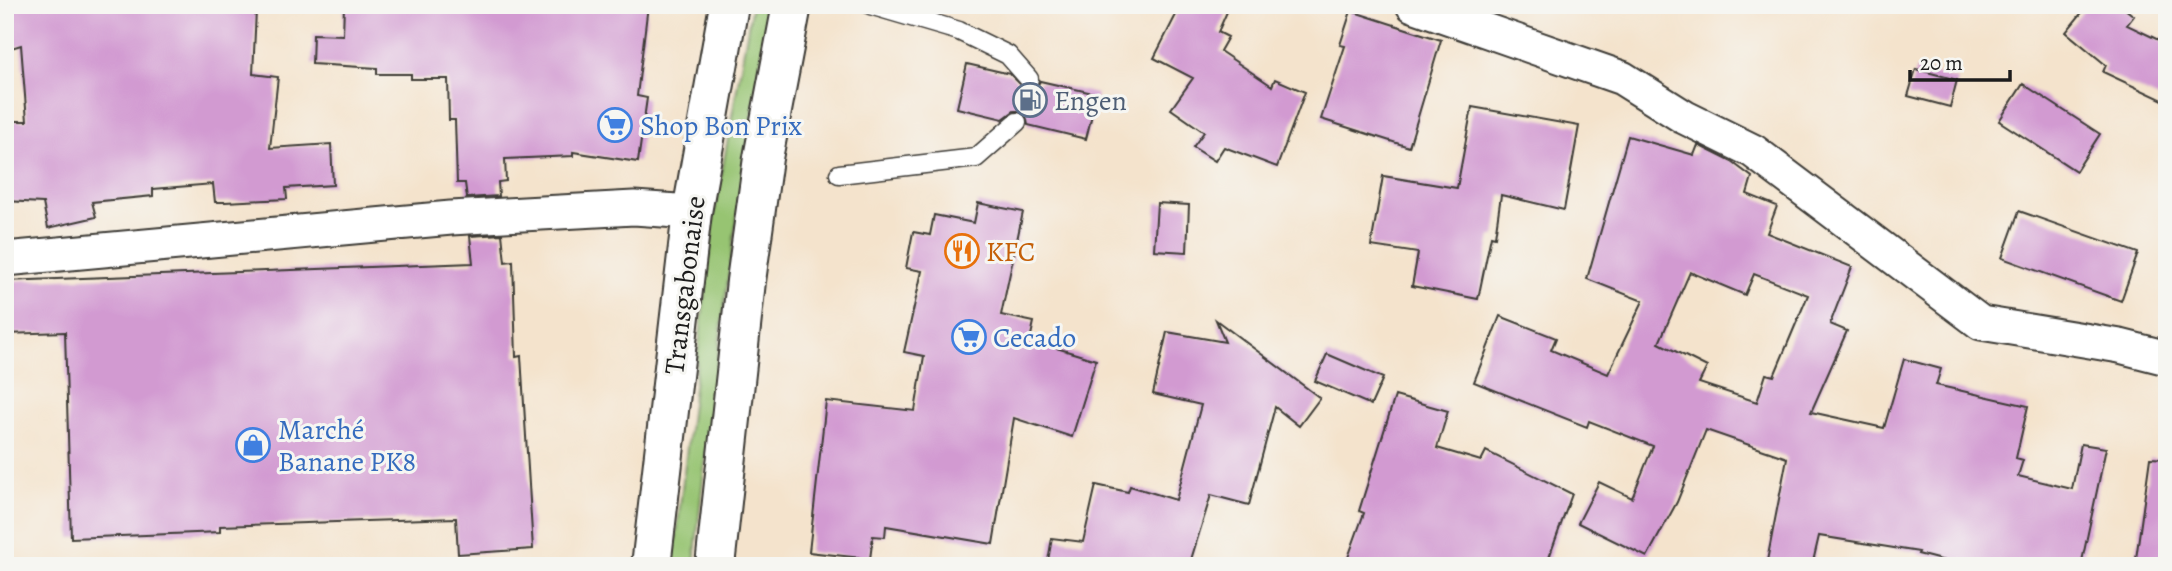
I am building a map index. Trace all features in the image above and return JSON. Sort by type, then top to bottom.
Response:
[{"type":"highway","name":"Transgabonaise","points":[[651,566],[692,212],[729,5]]},
{"type":"highway","points":[[715,566],[763,158],[792,5]]},
{"type":"street","points":[[1413,5],[1622,78],[1684,117],[1753,151],[1981,323],[2120,346],[2167,358]]},
{"type":"street","points":[[5,259],[451,218],[634,208],[692,212]]},
{"type":"lane","points":[[870,5],[959,30],[1008,55],[1029,79]]},
{"type":"lane","points":[[839,174],[976,158],[1017,122]]},
{"type":"green space","points":[[752,5],[770,5],[727,285],[694,566],[673,566],[714,216]]},
{"type":"building","points":[[5,5],[234,5],[235,9],[256,10],[253,74],[278,77],[270,148],[331,144],[333,185],[286,188],[287,199],[225,202],[215,202],[213,184],[153,189],[153,196],[92,202],[96,217],[48,228],[43,203],[5,201],[5,121],[27,121],[21,45],[5,50]]},
{"type":"building","points":[[344,5],[648,5],[637,96],[647,98],[638,162],[573,152],[573,156],[505,159],[506,181],[498,182],[499,196],[467,198],[465,183],[457,183],[455,120],[449,120],[448,79],[411,79],[411,74],[377,74],[377,68],[312,64],[313,34],[343,35]]},
{"type":"building","points":[[1181,5],[1230,5],[1218,32],[1228,37],[1220,51],[1272,86],[1275,79],[1305,92],[1277,167],[1224,147],[1215,161],[1193,147],[1204,132],[1171,109],[1193,78],[1154,58]]},
{"type":"building","points":[[2088,5],[2120,5],[2134,16],[2127,25],[2167,44],[2167,102],[2103,72],[2106,65],[2066,32]]},
{"type":"building","points":[[1351,11],[1441,40],[1409,147],[1321,119],[1345,46],[1340,45]]},
{"type":"building","points":[[967,64],[1010,74],[1026,90],[1036,88],[1040,81],[1097,94],[1086,139],[1028,125],[1026,115],[1020,111],[1014,111],[1003,119],[957,108]]},
{"type":"building","points":[[1916,69],[1957,80],[1950,107],[1908,96]]},
{"type":"building","points":[[2023,84],[2100,134],[2076,171],[1999,121]]},
{"type":"building","points":[[1472,107],[1579,126],[1564,210],[1501,195],[1495,237],[1491,236],[1478,299],[1412,286],[1418,253],[1371,246],[1383,176],[1457,188]]},
{"type":"building","points":[[1628,136],[1694,155],[1698,145],[1732,162],[1752,177],[1747,194],[1777,206],[1767,233],[1852,267],[1830,324],[1847,331],[1811,412],[1884,428],[1904,359],[1941,369],[1936,385],[2028,406],[2016,458],[2023,460],[2018,476],[2072,489],[2081,444],[2106,448],[2081,566],[1964,566],[1918,554],[1919,552],[1819,536],[1812,566],[1766,566],[1787,458],[1706,430],[1677,502],[1647,557],[1578,523],[1599,482],[1632,498],[1653,446],[1589,421],[1587,427],[1474,382],[1500,316],[1556,338],[1551,350],[1608,374],[1643,301],[1587,279]],"holes":[[[1690,272],[1745,295],[1754,274],[1808,295],[1774,376],[1766,374],[1757,402],[1699,383],[1707,367],[1659,343]]]},
{"type":"building","points":[[978,203],[1023,212],[1001,315],[1034,322],[1030,340],[1096,360],[1072,437],[1014,418],[993,544],[886,526],[885,537],[873,536],[870,559],[809,552],[826,401],[915,411],[924,356],[904,352],[922,271],[906,268],[913,232],[930,235],[934,215],[974,223]]},
{"type":"building","points":[[1157,203],[1189,205],[1187,252],[1154,250]]},
{"type":"building","points":[[2019,211],[2138,253],[2121,301],[2002,258]]},
{"type":"building","points":[[502,234],[505,262],[513,261],[516,357],[521,356],[533,549],[458,554],[456,518],[220,526],[220,532],[71,538],[65,332],[5,334],[5,281],[473,263],[470,236]]},
{"type":"building","points":[[1216,320],[1320,398],[1299,426],[1275,407],[1249,505],[1211,495],[1189,566],[1047,566],[1052,538],[1083,542],[1096,485],[1128,492],[1130,486],[1176,500],[1201,405],[1153,394],[1167,332],[1225,342]]},
{"type":"building","points":[[1327,354],[1383,378],[1371,405],[1315,381]]},
{"type":"building","points":[[1395,396],[1448,411],[1437,448],[1481,461],[1486,451],[1572,494],[1546,566],[1345,566],[1364,513],[1359,511]]},
{"type":"building","points":[[2150,458],[2167,459],[2167,566],[2135,566]]},
{"type":"place","name":"Engen","points":[[1030,100]]},
{"type":"place","name":"Shop Bon Prix","points":[[615,125]]},
{"type":"place","name":"KFC","points":[[962,251]]},
{"type":"place","name":"Cecado","points":[[969,337]]},
{"type":"place","name":"Marché Banane PK8","points":[[253,445]]}]
